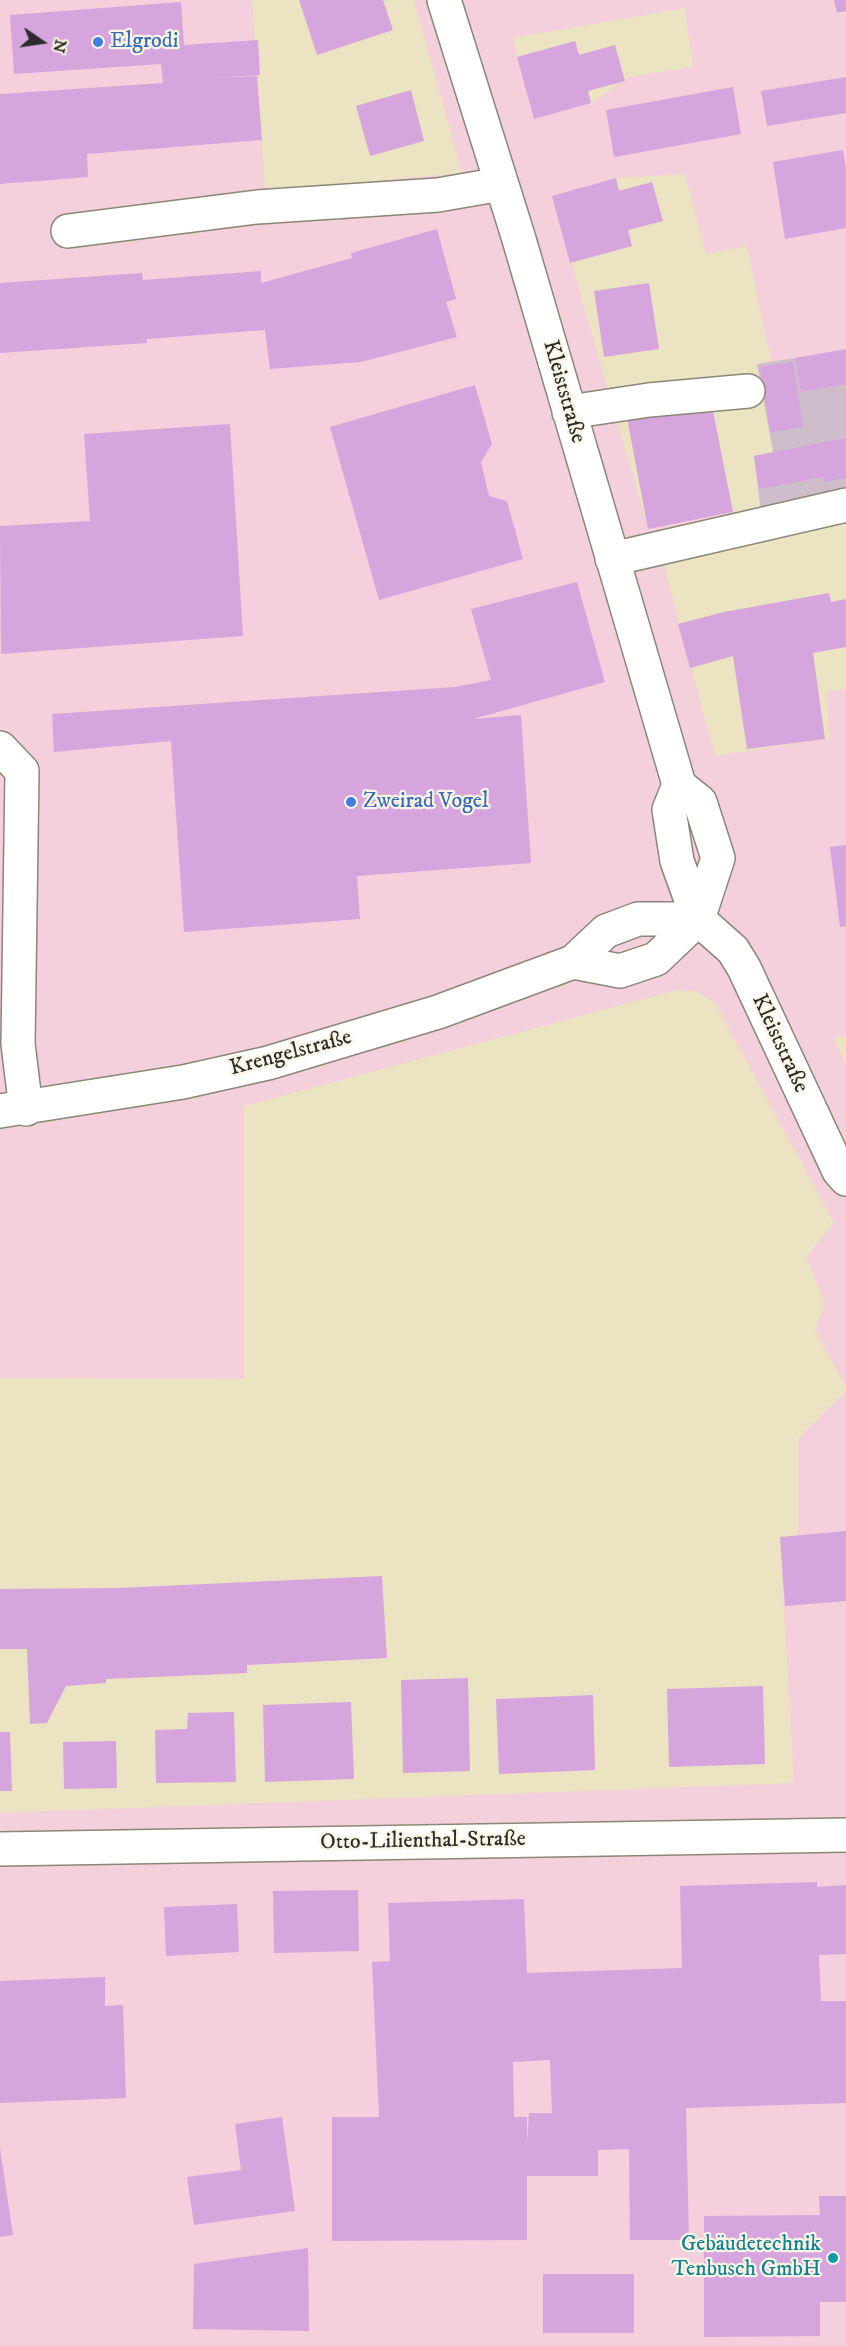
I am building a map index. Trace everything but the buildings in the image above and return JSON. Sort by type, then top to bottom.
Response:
[{"type":"street","name":"Kleiststraße","points":[[444,0],[501,184],[679,785],[700,802],[718,858],[698,919],[733,950],[744,968],[839,1171],[846,1179]]},
{"type":"street","points":[[68,231],[257,207],[438,195],[501,184]]},
{"type":"street","points":[[568,411],[649,400],[748,391]]},
{"type":"street","points":[[612,559],[846,505]]},
{"type":"street","points":[[0,748],[22,771],[18,1044],[13,1110]]},
{"type":"street","name":"Krengelstraße","points":[[13,1110],[183,1082],[268,1063],[438,1012],[573,962],[606,931],[638,919],[698,919]]},
{"type":"street","points":[[573,962],[620,971],[656,959],[698,919]]},
{"type":"street","name":"Otto-Lilienthal-Straße","points":[[0,1849],[846,1836]]},
{"type":"shaded area","points":[[0,0],[252,0],[265,191],[462,173],[414,0],[846,0],[846,350],[757,364],[771,361],[747,246],[706,254],[685,174],[616,178],[552,196],[648,528],[762,507],[661,555],[715,756],[830,738],[826,692],[846,689],[846,1036],[833,1038],[846,1065],[846,1386],[815,1331],[825,1303],[806,1257],[834,1223],[715,1003],[697,992],[677,990],[244,1106],[244,1379],[0,1378]],"holes":[[[685,8],[693,67],[629,77],[591,103],[534,119],[513,38]]]},
{"type":"shaded area","points":[[846,350],[846,523],[764,537],[754,456],[773,452],[757,364]]},
{"type":"shaded area","points":[[846,1391],[846,2346],[0,2346],[0,1813],[794,1783],[780,1537],[798,1535],[798,1439]]},
{"type":"place","name":"Elgrodi","points":[[98,42]]},
{"type":"place","name":"Zweirad Vogel","points":[[351,802]]},
{"type":"place","name":"Gebäudetechnik Tenbusch GmbH","points":[[833,2258]]}]
